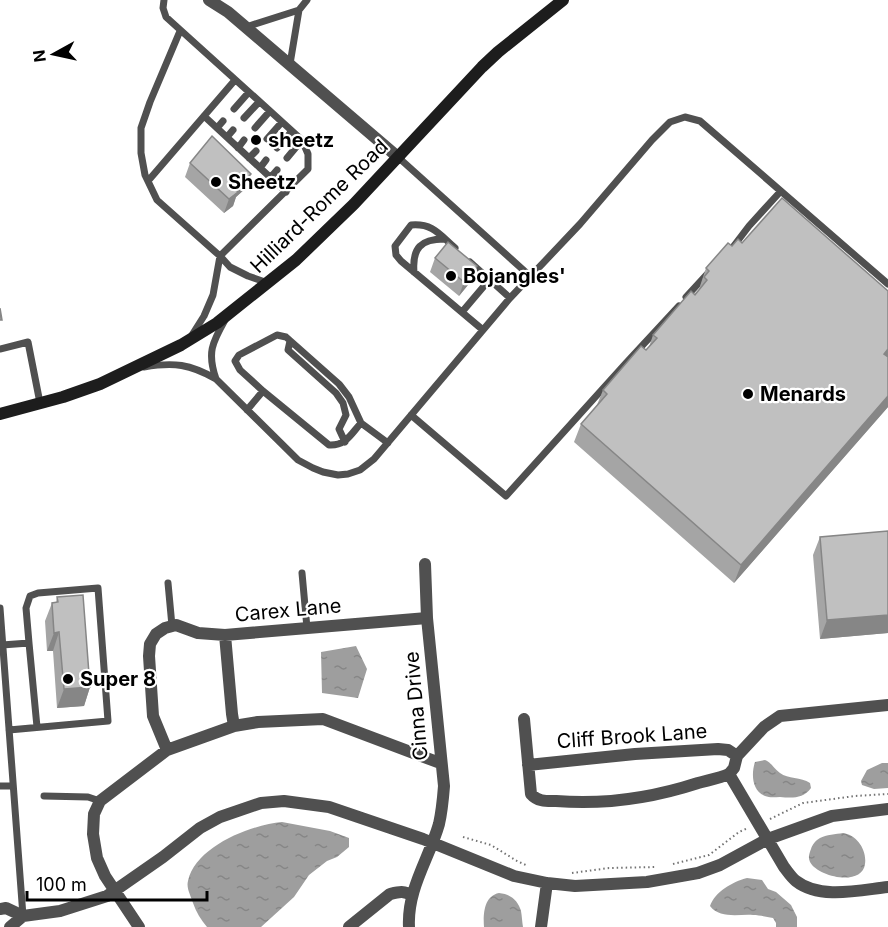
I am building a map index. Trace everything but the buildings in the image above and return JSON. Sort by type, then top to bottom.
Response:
[{"type":"main road","name":"Hilliard-Rome Road","points":[[0,414],[100,384],[187,342],[217,323],[296,260],[399,158],[482,67],[563,0]]},
{"type":"street","points":[[209,0],[228,12],[399,158]]},
{"type":"street","name":"Cinna Drive","points":[[409,927],[412,896],[442,809],[444,786],[427,618],[425,564]]},
{"type":"street","name":"Carex Lane","points":[[172,626],[198,633],[225,635],[427,618]]},
{"type":"street","points":[[167,750],[153,716],[149,656],[150,645],[156,634],[172,626]]},
{"type":"street","points":[[225,635],[234,726]]},
{"type":"street","points":[[524,719],[531,794],[534,798],[539,801],[619,801],[670,793],[729,774],[734,768],[737,756],[765,727],[780,716],[888,705]]},
{"type":"street","points":[[139,927],[105,876],[97,858],[93,834],[94,814],[100,801],[167,750],[234,726],[258,722],[323,719],[440,764]]},
{"type":"street","name":"Cliff Brook Lane","points":[[528,765],[635,754],[718,749],[728,750],[737,756]]},
{"type":"street","points":[[729,774],[784,867],[795,880],[807,888],[822,892],[836,893],[888,887]]},
{"type":"street","points":[[10,927],[23,916],[60,911],[107,896],[200,828],[220,817],[261,803],[284,801],[329,807],[432,843],[514,876],[575,886],[647,882],[698,873],[720,865],[768,839],[832,816],[888,809]]},
{"type":"street","points":[[541,927],[547,883]]},
{"type":"street","points":[[349,927],[390,894],[407,892],[412,896]]},
{"type":"street","points":[[0,909],[6,908],[23,916]]},
{"type":"lane","points":[[164,0],[163,8],[166,17],[302,140],[308,154],[308,169],[220,256],[213,295],[204,316],[187,342]]},
{"type":"lane","points":[[290,64],[299,10],[307,0]]},
{"type":"lane","points":[[246,27],[299,10]]},
{"type":"lane","points":[[180,31],[141,128],[141,153],[148,181],[157,200],[230,267],[268,283]]},
{"type":"lane","points":[[148,181],[235,80]]},
{"type":"lane","points":[[234,109],[249,92]]},
{"type":"lane","points":[[244,118],[259,102]]},
{"type":"lane","points":[[255,128],[270,111]]},
{"type":"lane","points":[[204,116],[286,192]]},
{"type":"lane","points":[[132,369],[173,364],[190,366],[202,371],[216,379],[298,460],[323,472],[338,475],[360,470],[374,459],[510,298],[556,251],[652,140],[670,122],[685,117],[700,121],[888,284]]},
{"type":"lane","points":[[217,128],[224,121]]},
{"type":"lane","points":[[267,139],[282,122]]},
{"type":"lane","points":[[227,137],[233,130]]},
{"type":"lane","points":[[277,148],[292,131]]},
{"type":"lane","points":[[238,148],[244,140]]},
{"type":"lane","points":[[288,158],[302,140]]},
{"type":"lane","points":[[249,158],[256,151]]},
{"type":"lane","points":[[399,158],[530,276]]},
{"type":"lane","points":[[260,168],[266,160]]},
{"type":"lane","points":[[270,178],[277,170]]},
{"type":"lane","points":[[726,255],[780,192]]},
{"type":"lane","points":[[459,253],[429,226],[421,224],[411,225],[395,246],[396,255],[400,261],[483,330]]},
{"type":"lane","points":[[414,272],[413,260],[423,243],[432,239],[444,239]]},
{"type":"lane","points":[[467,259],[510,298]]},
{"type":"lane","points":[[411,414],[506,496],[714,267]]},
{"type":"lane","points":[[462,312],[490,279]]},
{"type":"lane","points":[[216,379],[212,367],[211,348],[229,313]]},
{"type":"lane","points":[[361,423],[345,442],[338,446],[329,446],[263,391],[240,370],[235,361],[239,355],[277,335],[286,337],[339,384],[349,397],[361,423],[388,442]]},
{"type":"lane","points":[[290,341],[288,351],[336,393],[343,403],[346,415],[339,429],[345,442]]},
{"type":"lane","points":[[0,349],[28,342],[40,403]]},
{"type":"lane","points":[[248,410],[263,391]]},
{"type":"lane","points":[[302,573],[307,628]]},
{"type":"lane","points":[[168,583],[172,626]]},
{"type":"lane","points":[[9,730],[108,721],[98,588],[38,593],[30,596],[26,608],[37,727]]},
{"type":"lane","points":[[0,608],[3,673],[23,916]]},
{"type":"lane","points":[[2,645],[29,644]]},
{"type":"lane","points":[[0,786],[14,786]]},
{"type":"lane","points":[[44,796],[88,797],[100,801]]},
{"type":"path","points":[[670,865],[709,855],[739,832],[803,803],[888,794]]},
{"type":"path","points":[[463,837],[491,845],[532,868]]},
{"type":"path","points":[[571,873],[609,868],[660,867]]},
{"type":"water","points":[[356,646],[367,669],[358,698],[322,693],[321,652]]},
{"type":"water","points":[[765,760],[783,775],[810,783],[811,788],[801,796],[793,797],[769,797],[761,794],[755,786],[753,772],[755,762]]},
{"type":"water","points":[[882,763],[888,763],[888,788],[874,789],[862,785],[861,781],[867,770]]},
{"type":"water","points":[[282,822],[330,831],[349,838],[349,847],[309,875],[294,897],[261,927],[207,927],[197,913],[188,889],[188,881],[193,869],[202,857],[226,840],[255,828]]},
{"type":"water","points":[[843,833],[857,840],[863,849],[865,864],[856,876],[830,875],[815,867],[809,859],[814,843],[819,839]]},
{"type":"water","points":[[747,878],[762,880],[768,889],[776,892],[791,905],[797,917],[797,927],[776,927],[773,918],[724,914],[710,906],[725,888]]},
{"type":"water","points":[[499,893],[510,896],[516,901],[521,911],[523,927],[484,927],[484,911],[487,902]]},
{"type":"place","name":"sheetz","points":[[256,140]]},
{"type":"place","name":"Sheetz","points":[[216,182]]},
{"type":"place","name":"Bojangles'","points":[[451,276]]},
{"type":"place","name":"Menards","points":[[748,394]]},
{"type":"place","name":"Super 8","points":[[68,679]]}]
